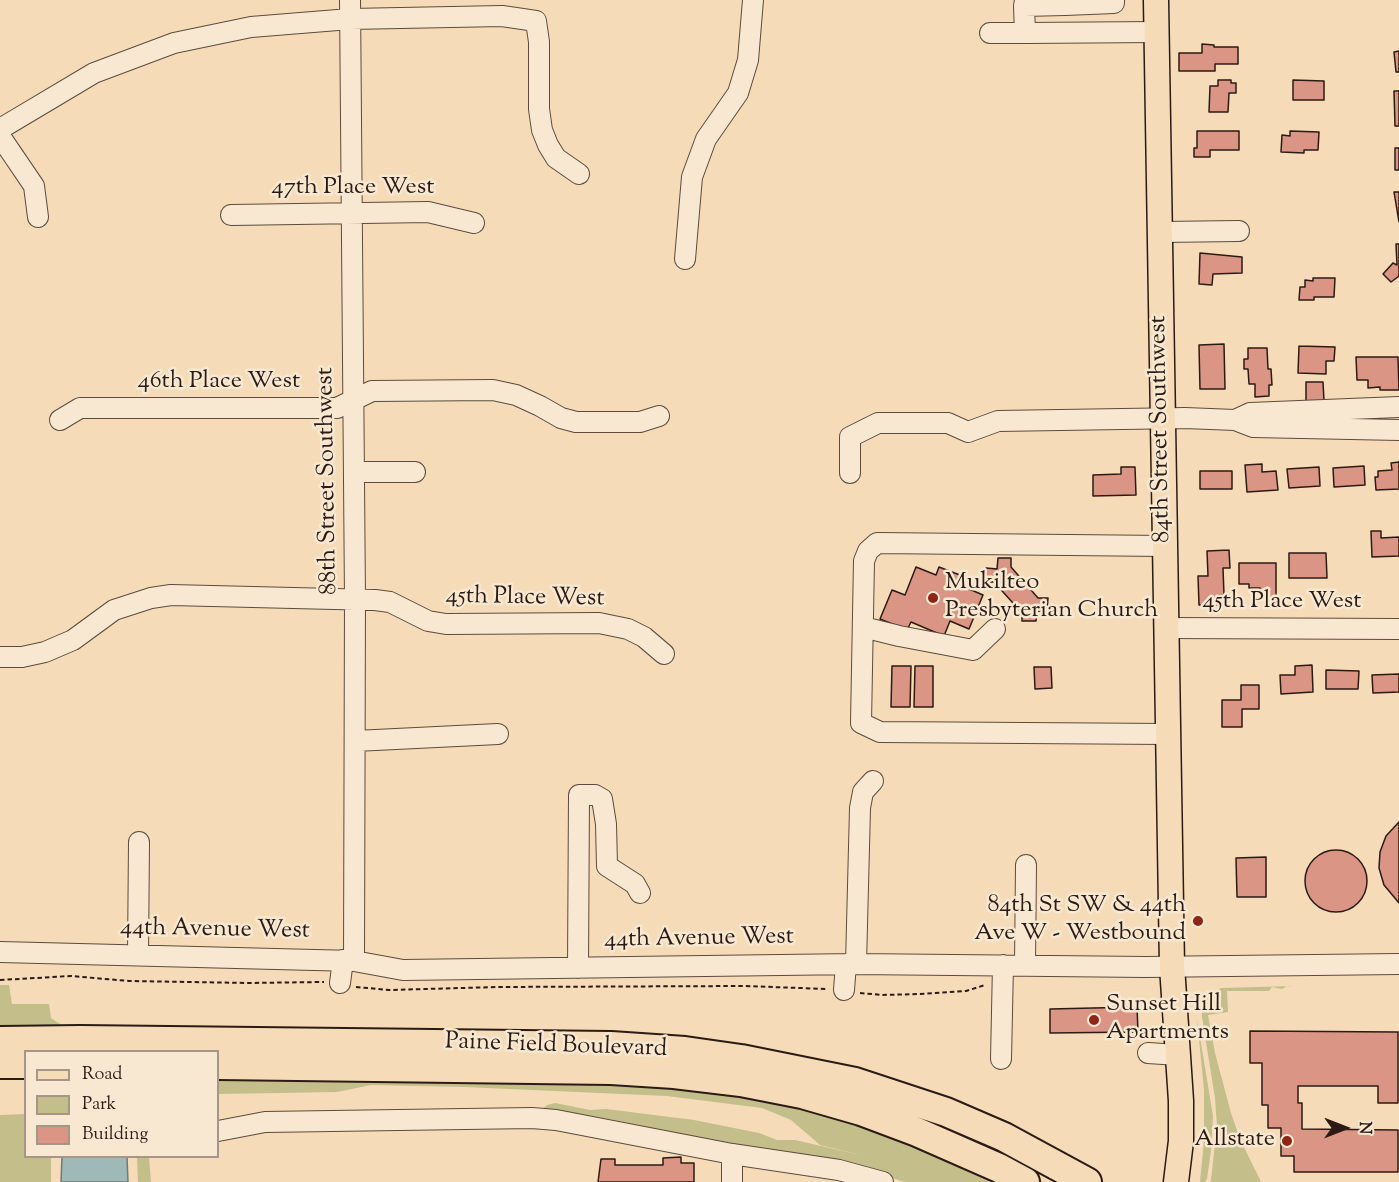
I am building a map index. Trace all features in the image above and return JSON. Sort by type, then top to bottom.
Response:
[{"type":"highway","name":"Paine Field Boulevard","points":[[0,1041],[165,1046],[611,1046],[685,1051],[741,1059],[855,1082],[946,1112],[1004,1137],[1087,1182]]},
{"type":"highway","points":[[0,1064],[24,1064]]},
{"type":"highway","name":"Paine Field Boulevard","points":[[219,1065],[611,1070],[674,1074],[741,1082],[802,1094],[861,1111],[917,1132],[1025,1182]]},
{"type":"main road","name":"84th Street Southwest","points":[[1156,0],[1172,966],[1181,1101],[1181,1141],[1176,1182]]},
{"type":"street","points":[[686,259],[692,177],[706,139],[738,93],[748,60],[744,38],[753,0]]},
{"type":"street","points":[[1025,33],[1024,3],[1114,3],[1114,0]]},
{"type":"street","points":[[0,129],[94,73],[174,43],[350,10],[502,16],[536,21],[539,42],[539,109],[542,130],[556,158],[579,174]]},
{"type":"street","name":"88th Street Southwest","points":[[340,983],[348,960],[355,741],[356,598],[350,10]]},
{"type":"street","points":[[990,33],[1157,32]]},
{"type":"street","points":[[0,136],[34,186],[38,217]]},
{"type":"street","name":"47th Place West","points":[[231,215],[428,212],[474,223]]},
{"type":"street","points":[[1161,232],[1239,231]]},
{"type":"street","name":"46th Place West","points":[[60,420],[80,408],[337,408],[372,392],[493,390],[516,395],[561,418],[576,422],[640,422],[659,416]]},
{"type":"street","points":[[1234,420],[1250,412],[1399,407]]},
{"type":"street","points":[[850,473],[850,437],[878,423],[948,423],[968,432],[998,420],[1162,418],[1234,420],[1253,427],[1399,430]]},
{"type":"street","points":[[354,472],[415,472]]},
{"type":"street","points":[[1164,546],[877,543],[868,551],[864,561],[861,723],[880,732],[1167,734]]},
{"type":"street","name":"45th Place West","points":[[0,657],[22,657],[45,652],[73,640],[114,610],[151,598],[171,595],[356,598],[390,602],[428,621],[446,624],[599,623],[613,625],[644,637],[664,654]]},
{"type":"street","points":[[863,627],[974,650],[995,629]]},
{"type":"street","name":"45th Place West","points":[[1165,628],[1399,629]]},
{"type":"street","points":[[355,741],[498,734]]},
{"type":"street","points":[[844,990],[851,964],[860,808],[863,792],[873,782]]},
{"type":"street","points":[[578,968],[579,795],[595,795],[602,799],[606,824],[607,866],[635,884],[640,893]]},
{"type":"street","points":[[138,955],[139,842]]},
{"type":"street","points":[[1025,965],[1026,866]]},
{"type":"street","name":"44th Avenue West","points":[[0,952],[348,960],[403,970],[851,964],[1172,966],[1399,964]]},
{"type":"street","points":[[1001,1059],[1003,965]]},
{"type":"street","points":[[1148,1053],[1178,1055]]},
{"type":"street","points":[[219,1131],[265,1122],[532,1118],[585,1125],[732,1155],[839,1170],[883,1182]]},
{"type":"street","points":[[732,1155],[732,1182]]},
{"type":"green space","points":[[0,985],[9,985],[12,1004],[49,1004],[51,1018],[60,1024],[54,1029],[0,1030]]},
{"type":"green space","points":[[1287,986],[1282,989],[1272,987],[1269,991],[1227,991],[1228,1012],[1208,1015],[1215,1053],[1231,1113],[1240,1139],[1261,1182],[1210,1182],[1217,1126],[1202,1008],[1209,995],[1221,988]]},
{"type":"green space","points":[[1197,1019],[1213,1116],[1211,1150],[1205,1182],[1200,1182],[1204,1141],[1204,1090]]},
{"type":"green space","points":[[219,1077],[539,1080],[715,1089],[837,1115],[1003,1182],[905,1182],[848,1164],[769,1152],[598,1117],[540,1111],[547,1105],[555,1103],[590,1110],[606,1109],[694,1120],[759,1133],[777,1140],[795,1140],[865,1156],[820,1145],[791,1120],[762,1108],[667,1096],[465,1087],[371,1085],[337,1092],[219,1094]]},
{"type":"green space","points":[[24,1114],[24,1158],[51,1158],[51,1182],[0,1182],[0,1115]]},
{"type":"green space","points":[[137,1158],[149,1158],[151,1182],[138,1182]]},
{"type":"water","points":[[62,1158],[127,1158],[128,1182],[61,1182]]},
{"type":"building","points":[[1202,44],[1214,45],[1214,47],[1238,47],[1238,64],[1215,64],[1215,71],[1179,71],[1179,53],[1202,53]]},
{"type":"building","points":[[1399,51],[1399,72],[1396,72],[1394,52]]},
{"type":"building","points":[[1218,80],[1231,80],[1231,83],[1236,83],[1236,93],[1229,93],[1228,112],[1209,112],[1210,86],[1218,86]]},
{"type":"building","points":[[1293,80],[1324,81],[1324,100],[1293,100]]},
{"type":"building","points":[[1394,91],[1399,91],[1399,126],[1395,126]]},
{"type":"building","points":[[1197,131],[1239,131],[1239,150],[1210,150],[1210,157],[1194,157],[1194,148],[1197,148]]},
{"type":"building","points":[[1290,131],[1319,132],[1318,150],[1304,150],[1304,153],[1281,152],[1282,135],[1290,136]]},
{"type":"building","points":[[1395,148],[1399,148],[1399,170],[1395,170]]},
{"type":"building","points":[[1394,192],[1399,192],[1399,222]]},
{"type":"building","points":[[1396,244],[1399,244],[1399,276],[1391,282],[1383,274],[1393,263],[1397,265]]},
{"type":"building","points":[[1200,253],[1242,257],[1242,273],[1213,274],[1212,285],[1199,284]]},
{"type":"building","points":[[1313,278],[1335,278],[1334,297],[1299,300],[1300,287],[1305,287],[1305,280],[1313,281]]},
{"type":"building","points":[[1224,344],[1225,389],[1200,389],[1199,345]]},
{"type":"building","points":[[1299,346],[1335,347],[1334,361],[1326,361],[1326,374],[1298,373]]},
{"type":"building","points":[[1248,348],[1267,348],[1268,369],[1271,369],[1272,385],[1269,385],[1269,396],[1255,397],[1255,384],[1249,384],[1248,369],[1244,369],[1244,359],[1248,359]]},
{"type":"building","points":[[1356,357],[1398,357],[1399,390],[1368,388],[1368,380],[1357,380]]},
{"type":"building","points":[[1306,382],[1323,382],[1324,401],[1306,401]]},
{"type":"building","points":[[1399,462],[1399,489],[1376,490],[1375,477],[1378,477],[1378,471],[1392,470],[1391,463]]},
{"type":"building","points":[[1262,464],[1262,472],[1276,471],[1278,490],[1247,492],[1245,465]]},
{"type":"building","points":[[1364,466],[1365,485],[1334,487],[1333,468]]},
{"type":"building","points":[[1121,467],[1135,467],[1136,495],[1093,496],[1093,475],[1121,474]]},
{"type":"building","points":[[1319,467],[1320,486],[1289,488],[1287,469]]},
{"type":"building","points":[[1200,471],[1232,471],[1232,489],[1200,489]]},
{"type":"building","points":[[1371,531],[1381,531],[1381,538],[1399,537],[1399,556],[1372,557]]},
{"type":"building","points":[[1229,550],[1230,568],[1223,568],[1224,595],[1219,595],[1220,605],[1199,605],[1198,576],[1208,576],[1207,551]]},
{"type":"building","points":[[1289,553],[1326,553],[1327,578],[1289,578]]},
{"type":"building","points":[[998,558],[1011,558],[1011,567],[1038,598],[1048,598],[1047,611],[1037,611],[1036,621],[1022,621],[1022,613],[994,582],[985,582],[986,568],[997,569]]},
{"type":"building","points":[[1239,563],[1276,563],[1276,599],[1260,599],[1260,588],[1249,588],[1249,584],[1239,584]]},
{"type":"building","points":[[916,567],[936,575],[939,567],[965,577],[962,586],[983,595],[969,629],[950,621],[944,636],[911,622],[907,630],[880,619],[892,590],[905,595]]},
{"type":"building","points":[[1312,665],[1313,692],[1281,694],[1280,675],[1295,675],[1295,666]]},
{"type":"building","points":[[892,666],[911,666],[910,707],[891,707]]},
{"type":"building","points":[[915,666],[933,666],[933,707],[914,707]]},
{"type":"building","points":[[1034,667],[1051,667],[1052,688],[1035,689]]},
{"type":"building","points":[[1326,670],[1359,671],[1358,689],[1326,689]]},
{"type":"building","points":[[1399,674],[1399,692],[1373,693],[1372,675]]},
{"type":"building","points":[[1241,685],[1259,685],[1259,709],[1242,709],[1242,727],[1222,727],[1222,700],[1241,700]]},
{"type":"building","points":[[1399,822],[1399,903],[1384,885],[1379,868],[1380,852],[1386,836]]},
{"type":"building","points":[[1330,850],[1342,850],[1358,859],[1365,869],[1367,881],[1365,893],[1358,903],[1342,912],[1330,912],[1319,907],[1310,898],[1305,887],[1305,875],[1310,864],[1319,855]]},
{"type":"building","points":[[1266,857],[1266,897],[1237,897],[1236,858]]},
{"type":"building","name":"Sunset Hill Apartments","points":[[1137,1007],[1138,1032],[1050,1033],[1050,1009]]},
{"type":"building","points":[[1250,1031],[1398,1032],[1398,1103],[1378,1103],[1378,1086],[1298,1086],[1298,1103],[1302,1103],[1302,1129],[1398,1130],[1398,1172],[1294,1172],[1294,1156],[1281,1156],[1281,1128],[1268,1128],[1268,1105],[1262,1105],[1262,1063],[1250,1063]]},
{"type":"building","points":[[681,1157],[681,1163],[694,1163],[694,1182],[598,1182],[601,1159],[615,1159],[615,1165],[663,1165],[663,1158]]},
{"type":"place","name":"Mukilteo Presbyterian Church","points":[[933,598]]},
{"type":"place","name":"84th St SW & 44th Ave W - Westbound","points":[[1198,921]]},
{"type":"place","name":"Sunset Hill Apartments","points":[[1094,1020]]},
{"type":"place","name":"Allstate","points":[[1287,1141]]}]
